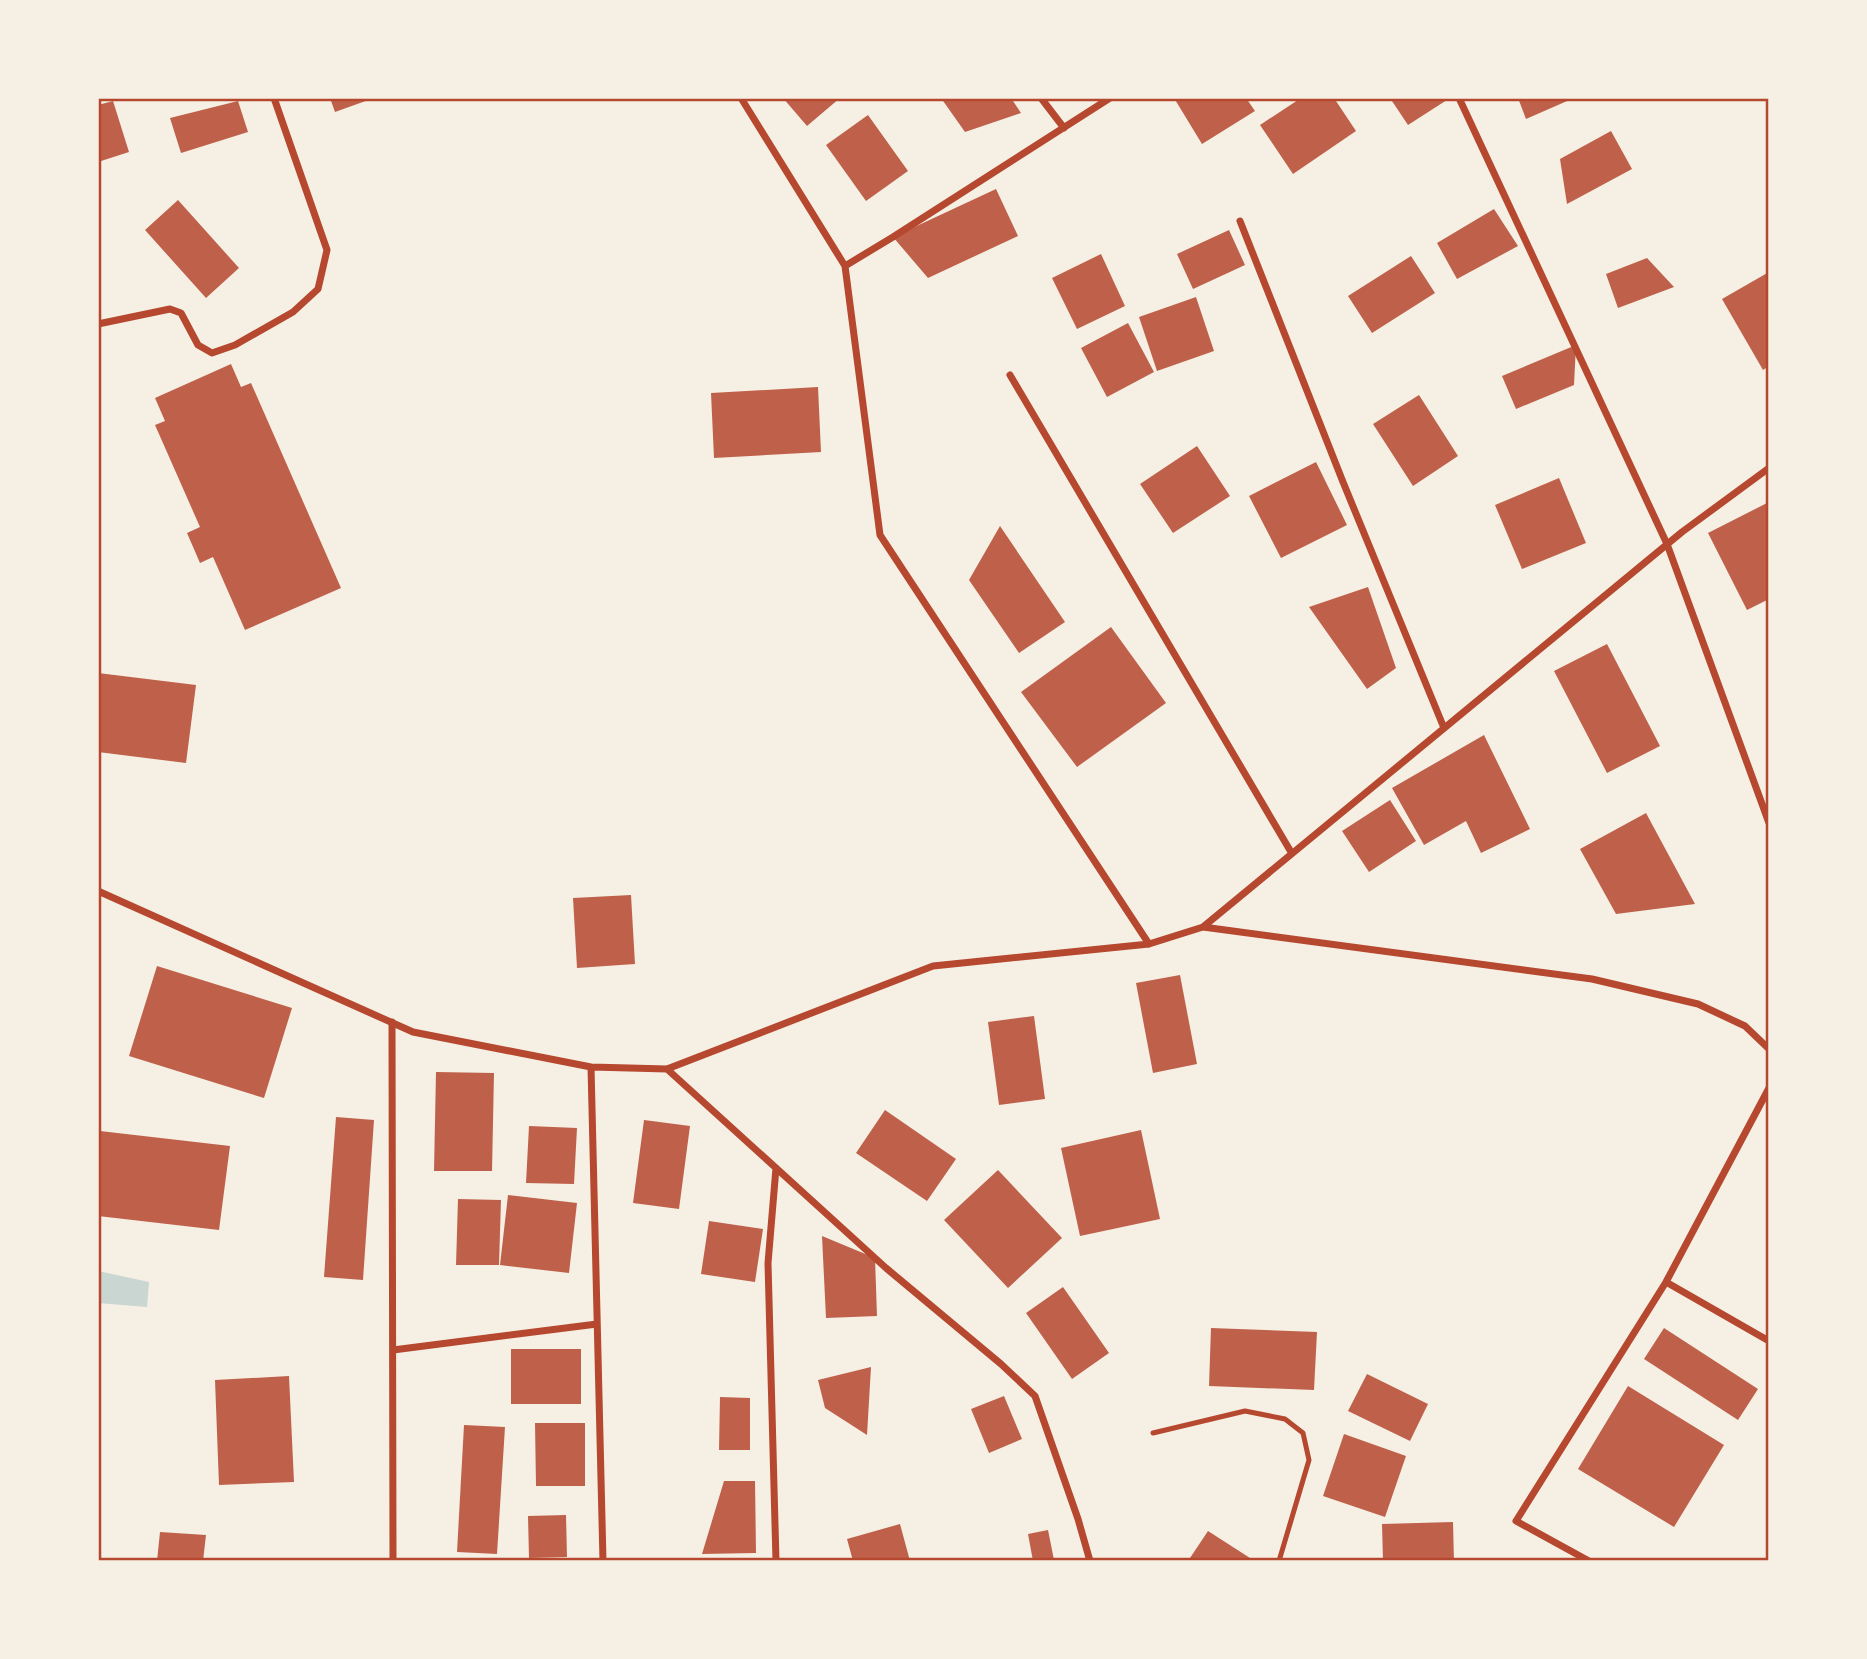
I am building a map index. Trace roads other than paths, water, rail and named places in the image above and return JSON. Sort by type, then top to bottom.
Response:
[{"type":"street","points":[[98,324],[170,309],[181,313],[198,345],[212,353],[235,345],[293,313],[318,289],[327,250],[274,98]]},
{"type":"street","points":[[741,98],[845,266],[880,534],[1149,944]]},
{"type":"street","points":[[1041,98],[1064,128]]},
{"type":"street","points":[[845,266],[1110,98]]},
{"type":"street","points":[[1459,98],[1667,544],[1769,823]]},
{"type":"street","points":[[1240,221],[1444,728]]},
{"type":"street","points":[[1010,375],[1291,852]]},
{"type":"street","points":[[98,891],[413,1032],[591,1067],[667,1069],[933,967],[1149,944],[1203,927],[1667,544],[1769,468]]},
{"type":"street","points":[[1203,927],[1592,979],[1698,1004],[1745,1026],[1769,1049]]},
{"type":"street","points":[[392,1023],[393,1561]]},
{"type":"street","points":[[591,1067],[603,1561]]},
{"type":"street","points":[[667,1069],[880,1263],[1001,1364],[1035,1396],[1090,1561]]},
{"type":"street","points":[[1589,1561],[1516,1521],[1666,1282],[1769,1088]]},
{"type":"street","points":[[776,1168],[768,1263],[776,1561]]},
{"type":"street","points":[[1666,1282],[1769,1341]]},
{"type":"street","points":[[393,1350],[597,1324]]},
{"type":"lane","points":[[1153,1433],[1245,1411],[1285,1419],[1303,1433],[1309,1460],[1279,1561]]}]
